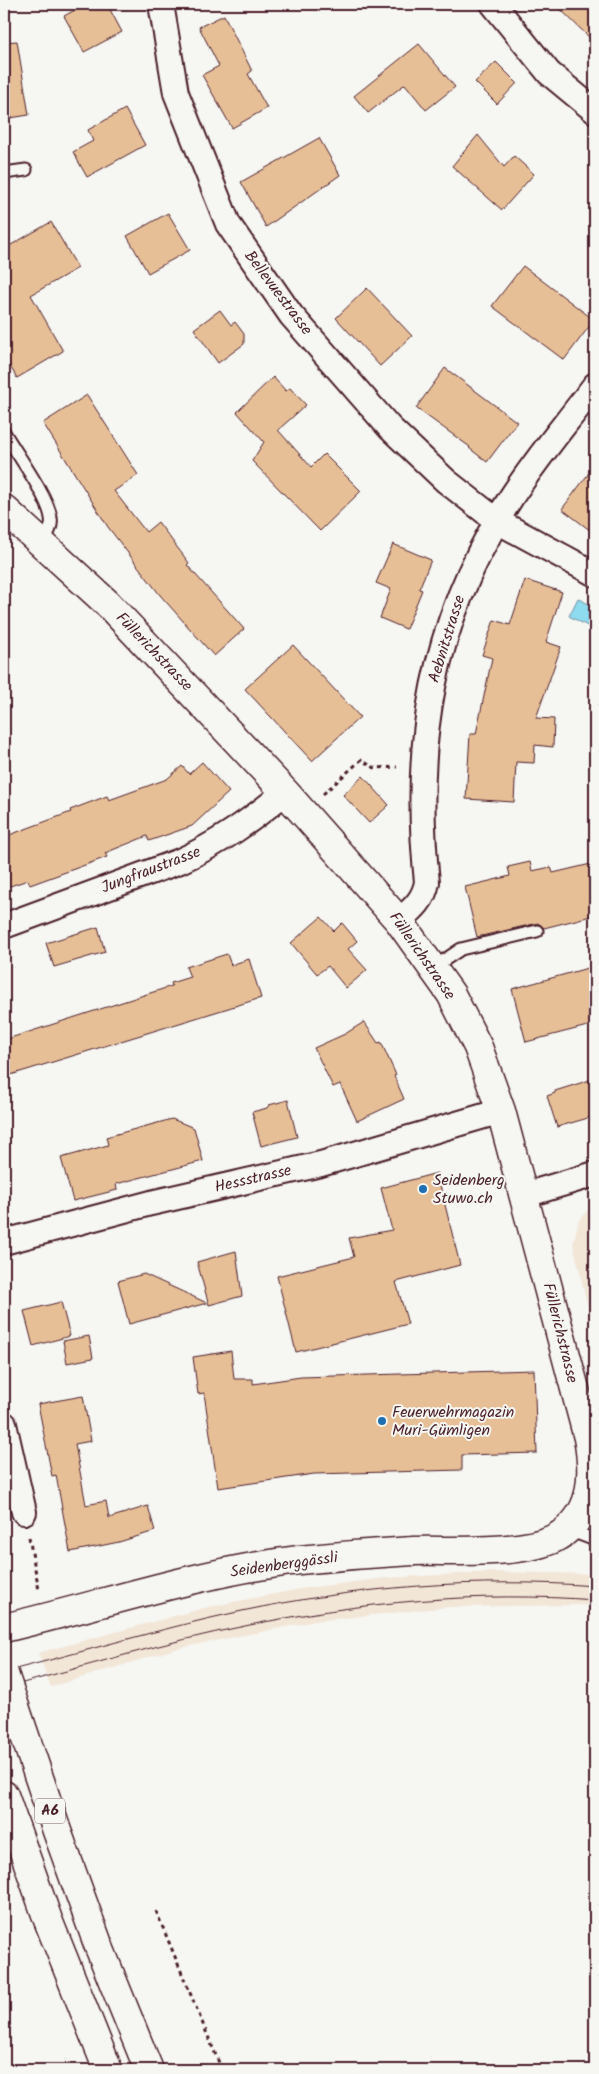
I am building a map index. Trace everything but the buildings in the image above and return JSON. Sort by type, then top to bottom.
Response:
[{"type":"main road","name":"Füllerichstrasse","points":[[4,509],[122,619],[285,792],[399,921],[434,967],[451,994],[478,1047],[502,1111],[593,1463],[593,1477],[589,1496],[582,1512],[567,1530]]},
{"type":"main road","name":"Seidenberggässli","points":[[4,1628],[213,1575],[298,1560],[411,1551],[513,1548],[544,1542],[567,1530]]},
{"type":"main road","name":"A6","points":[[4,1674],[56,1830],[149,2070]]},
{"type":"main road","name":"A6","points":[[4,1795],[64,1961],[108,2070]]},
{"type":"street","name":"Bellevuestrasse","points":[[161,4],[176,93],[228,224],[292,315],[390,428],[446,482],[497,521],[595,574]]},
{"type":"street","points":[[493,4],[549,73],[595,111]]},
{"type":"street","name":"Aebnitstrasse","points":[[399,921],[420,902],[426,892],[427,882],[422,815],[422,767],[425,735],[439,655],[466,581],[497,521],[517,489],[595,385]]},
{"type":"street","name":"Jungfraustrasse","points":[[4,926],[180,861],[206,849],[256,816],[285,792]]},
{"type":"street","name":"Hessstrasse","points":[[4,1242],[151,1203],[321,1164],[502,1111]]},
{"type":"street","points":[[525,1195],[595,1174]]},
{"type":"street","points":[[4,1424],[24,1512]]},
{"type":"lane","points":[[4,173],[26,170]]},
{"type":"lane","points":[[4,432],[43,498],[52,518],[51,528],[42,543]]},
{"type":"lane","points":[[434,967],[461,949],[537,932]]},
{"type":"lane","points":[[567,1530],[595,1540]]},
{"type":"path","points":[[308,817],[318,808],[317,800],[362,760],[375,768],[404,766]]},
{"type":"path","points":[[24,1512],[39,1594]]},
{"type":"path","points":[[156,1911],[222,2070]]},
{"type":"shaded area","points":[[595,1202],[595,1338],[573,1243],[579,1220]]},
{"type":"shaded area","points":[[496,1572],[595,1574],[595,1606],[449,1607],[315,1621],[175,1649],[51,1687],[38,1653],[208,1607],[300,1589],[385,1578]]},
{"type":"water","points":[[578,598],[595,608],[595,630],[569,616]]},
{"type":"tram line","points":[[4,1672],[152,1632],[242,1611],[329,1596],[417,1586],[462,1584],[507,1583],[595,1586]]},
{"type":"tram line","points":[[4,1688],[184,1639],[331,1611],[375,1605],[463,1598],[507,1597],[595,1600]]},
{"type":"place","name":"Seidenberg Stuwo.ch","points":[[423,1189]]},
{"type":"place","name":"Feuerwehrmagazin Muri-Gümligen","points":[[382,1421]]}]
